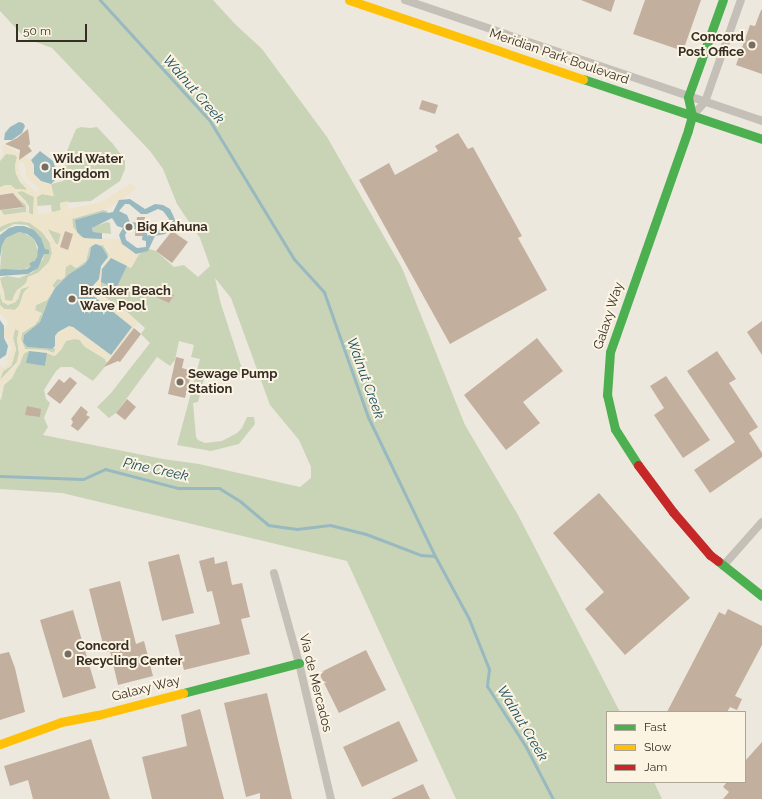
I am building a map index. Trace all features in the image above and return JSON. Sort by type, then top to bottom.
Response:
[{"type":"street","name":"Meridian Park Boulevard","points":[[349,0],[762,139]]},
{"type":"street","name":"Meridian Park Boulevard","points":[[405,0],[762,121]]},
{"type":"street","points":[[692,116],[688,96],[723,0]]},
{"type":"street","name":"Galaxy Way","points":[[741,0],[705,102],[692,116],[610,352],[607,395],[608,406],[615,429],[625,447],[692,536],[723,566],[762,596]]},
{"type":"street","points":[[723,566],[762,522]]},
{"type":"street","name":"Via de Mercados","points":[[274,573],[299,663],[331,799]]},
{"type":"street","name":"Galaxy Way","points":[[0,744],[61,722],[98,715],[299,663]]},
{"type":"green space","points":[[0,0],[213,0],[235,24],[262,49],[327,137],[402,268],[465,425],[518,515],[619,711],[606,711],[606,783],[654,783],[662,799],[456,799],[347,561],[62,493],[0,489],[0,401],[4,385],[12,378],[24,353],[29,351],[27,363],[45,366],[47,353],[54,356],[66,341],[72,338],[80,340],[83,345],[105,359],[108,363],[93,381],[72,367],[61,367],[56,371],[44,390],[46,399],[50,403],[44,418],[48,427],[43,435],[163,459],[199,464],[300,487],[311,478],[311,467],[299,440],[270,405],[231,298],[215,278],[220,301],[244,375],[233,377],[205,375],[198,402],[193,403],[196,437],[198,440],[205,443],[222,441],[237,433],[242,428],[247,417],[254,417],[255,424],[239,444],[211,451],[177,445],[200,359],[191,357],[194,345],[179,341],[175,360],[170,366],[157,357],[116,413],[109,418],[97,407],[111,393],[150,343],[141,334],[145,328],[127,312],[100,294],[101,282],[116,289],[127,266],[131,268],[139,254],[149,249],[156,251],[174,267],[184,265],[198,277],[210,266],[200,238],[177,204],[163,169],[150,151],[52,48],[25,38],[0,11]]},
{"type":"green space","points":[[81,127],[97,127],[113,144],[125,160],[125,169],[120,181],[91,201],[60,203],[61,210],[52,213],[51,205],[36,206],[37,197],[42,194],[53,196],[51,184],[63,181],[67,176],[64,158],[76,129]]},
{"type":"green space","points":[[13,153],[17,157],[15,166],[16,174],[20,182],[28,190],[15,189],[13,187],[0,187],[0,161],[6,154]]},
{"type":"green space","points":[[22,191],[34,197],[33,215],[29,213],[29,206],[17,192]]},
{"type":"green space","points":[[15,196],[26,205],[26,212],[4,215],[1,210],[22,208]]},
{"type":"green space","points":[[103,210],[107,211],[108,213],[76,230],[84,237],[104,239],[87,239],[79,236],[73,227],[72,219]]},
{"type":"green space","points":[[19,221],[30,223],[42,232],[50,243],[52,253],[49,262],[38,273],[28,277],[26,283],[15,293],[12,301],[9,302],[5,300],[0,278],[7,276],[19,278],[33,272],[43,259],[45,249],[39,236],[27,225],[14,224],[0,232],[0,227],[5,224]]},
{"type":"green space","points":[[107,222],[110,223],[111,234],[93,232],[93,227]]},
{"type":"green space","points":[[47,228],[61,234],[58,245],[56,244]]},
{"type":"green space","points":[[19,232],[24,233],[34,239],[38,251],[36,260],[31,266],[23,270],[0,270],[2,245],[6,238]]},
{"type":"green space","points":[[94,244],[103,245],[109,255],[108,257],[103,249],[90,249],[89,258],[85,264],[69,274],[55,288],[52,286],[66,267],[70,264],[73,266],[86,261],[89,248]]},
{"type":"green space","points":[[30,286],[24,292],[19,306],[15,310],[4,309],[0,305],[0,292],[1,299],[8,305],[18,299],[21,289]]},
{"type":"green space","points":[[55,288],[40,322],[24,335],[23,342],[27,347],[54,348],[56,350],[53,353],[46,350],[25,349],[21,339],[22,333],[39,320],[35,310],[36,305],[47,300]]},
{"type":"green space","points":[[15,329],[19,331],[17,339],[19,353],[18,361],[0,380],[3,371],[11,366],[13,360],[16,349],[13,338]]},
{"type":"shaded area","points":[[4,145],[31,160],[34,165],[34,174],[39,180],[51,184],[54,196],[42,194],[37,197],[38,215],[61,210],[60,203],[68,201],[68,209],[101,202],[131,183],[136,189],[111,207],[72,218],[73,227],[82,238],[120,239],[122,244],[128,250],[139,254],[131,268],[111,259],[102,269],[100,294],[127,312],[138,323],[108,363],[105,359],[85,347],[80,340],[75,339],[66,341],[61,350],[54,356],[47,353],[27,351],[23,355],[12,378],[4,385],[1,401],[0,380],[16,365],[19,353],[17,339],[19,331],[15,329],[13,338],[16,349],[11,366],[3,371],[0,379],[0,364],[2,368],[9,364],[7,360],[0,362],[7,359],[12,348],[8,340],[10,339],[4,338],[4,329],[8,325],[7,320],[0,314],[0,305],[4,309],[15,310],[19,306],[24,292],[30,286],[21,289],[16,302],[8,305],[2,302],[0,282],[4,291],[5,300],[12,301],[17,290],[27,283],[28,277],[38,273],[49,262],[52,253],[49,239],[30,223],[24,221],[12,222],[0,227],[0,210],[4,215],[26,212],[27,208],[26,204],[15,196],[15,193],[0,195],[0,187],[5,185],[11,185],[15,189],[27,190],[16,174],[15,166],[17,157],[15,155],[6,154],[0,161],[3,153],[2,147]],"holes":[[[19,162],[24,162],[27,178],[39,188],[37,193],[22,179],[18,167]],[[22,191],[34,197],[33,215],[29,213],[26,201],[17,192]],[[47,229],[61,234],[58,244],[56,244]],[[65,231],[73,234],[67,249],[60,247]],[[94,244],[106,246],[110,253],[100,269],[100,277],[96,283],[96,300],[132,327],[111,355],[73,327],[69,326],[58,332],[55,336],[54,353],[46,350],[25,349],[21,339],[22,333],[35,325],[42,313],[35,310],[36,305],[47,300],[55,288],[52,286],[57,279],[61,280],[65,277],[66,267],[71,264],[75,268],[86,261],[89,248]]]},
{"type":"water","points":[[19,122],[23,123],[25,126],[22,133],[12,140],[4,140],[5,133],[10,127]]},
{"type":"water","name":"Wild Water Kingdom","points":[[40,151],[53,161],[57,173],[57,178],[51,184],[41,181],[34,174],[34,165],[31,160]]},
{"type":"water","name":"Big Kahuna","points":[[130,199],[145,209],[155,204],[163,205],[170,209],[173,215],[175,220],[173,228],[165,234],[155,236],[148,251],[136,254],[122,244],[119,235],[123,228],[117,226],[112,218],[92,228],[93,232],[102,233],[102,239],[84,238],[77,232],[75,220],[103,212],[113,212],[119,200]],"holes":[[[125,204],[129,204],[141,214],[147,214],[158,209],[163,211],[169,219],[168,226],[164,229],[156,230],[147,236],[148,224],[130,222],[127,215],[119,211]],[[129,228],[139,230],[143,233],[142,240],[146,241],[146,247],[137,248],[126,240],[125,235]]]},
{"type":"water","points":[[24,226],[34,230],[41,238],[45,249],[49,250],[49,254],[44,254],[38,268],[28,274],[0,276],[0,270],[3,269],[27,269],[31,266],[29,264],[33,261],[34,262],[37,257],[38,247],[34,239],[27,234],[19,232],[6,238],[2,245],[0,258],[0,235],[9,228]]},
{"type":"water","name":"Breaker Beach Wave Pool","points":[[96,244],[102,247],[108,257],[101,266],[99,279],[92,287],[91,294],[132,327],[111,355],[73,327],[69,326],[58,332],[55,336],[55,346],[52,349],[27,347],[23,342],[24,335],[40,322],[55,288],[69,274],[85,264],[89,258],[91,247]]},
{"type":"water","points":[[111,258],[127,266],[116,289],[101,282],[102,269]]},
{"type":"water","points":[[0,320],[4,326],[4,338],[8,346],[6,355],[0,359]]},
{"type":"water","points":[[29,351],[47,353],[45,366],[26,363]]},
{"type":"building","points":[[581,0],[615,0],[611,12]]},
{"type":"building","points":[[645,0],[701,0],[683,51],[633,34]]},
{"type":"building","name":"Concord Post Office","points":[[761,10],[762,74],[736,65],[750,25],[755,26]]},
{"type":"building","points":[[422,100],[438,105],[435,114],[419,109]]},
{"type":"building","points":[[28,129],[30,144],[28,146],[32,151],[19,160],[20,150],[5,144],[17,138]]},
{"type":"building","points":[[458,133],[468,149],[473,147],[522,236],[518,238],[547,290],[450,344],[359,180],[389,163],[395,175],[438,151],[435,146]]},
{"type":"building","points":[[13,193],[24,207],[0,210],[0,195]]},
{"type":"building","points":[[137,217],[145,217],[143,236],[135,236]]},
{"type":"building","points":[[65,231],[73,234],[68,250],[60,247]]},
{"type":"building","points":[[172,231],[188,242],[172,263],[156,251]]},
{"type":"building","points":[[160,289],[174,295],[169,303],[156,297]]},
{"type":"building","points":[[762,321],[762,355],[747,332]]},
{"type":"building","points":[[134,328],[141,334],[120,362],[118,361],[104,367]]},
{"type":"building","points":[[537,338],[563,371],[523,402],[540,423],[506,450],[464,395]]},
{"type":"building","points":[[717,351],[736,379],[729,383],[758,427],[749,433],[762,453],[762,457],[710,493],[694,470],[735,442],[687,371]]},
{"type":"building","name":"Sewage Pump Station","points":[[176,357],[184,359],[182,368],[192,371],[185,398],[168,394]]},
{"type":"building","points":[[666,376],[710,440],[683,458],[654,415],[664,408],[650,386]]},
{"type":"building","points":[[70,377],[77,383],[60,404],[47,394],[59,379],[64,383]]},
{"type":"building","points":[[127,399],[136,407],[125,420],[116,413]]},
{"type":"building","points":[[27,406],[41,409],[40,417],[25,415]]},
{"type":"building","points":[[81,406],[88,412],[86,415],[90,417],[78,431],[71,426],[73,422],[71,419]]},
{"type":"building","points":[[599,493],[690,598],[625,655],[585,609],[604,592],[553,533]]},
{"type":"building","points":[[179,554],[194,613],[162,621],[148,562]]},
{"type":"building","points":[[214,557],[215,564],[227,561],[232,585],[242,583],[250,617],[241,619],[250,654],[184,670],[175,635],[220,624],[212,591],[207,592],[199,561]]},
{"type":"building","points":[[120,581],[136,644],[144,641],[153,676],[118,685],[110,651],[105,652],[89,589]]},
{"type":"building","points":[[728,609],[762,626],[762,645],[735,696],[742,699],[737,710],[730,707],[728,711],[668,711],[719,612],[725,615]]},
{"type":"building","name":"Concord Recycling Center","points":[[73,610],[96,688],[63,698],[40,620]]},
{"type":"building","points":[[366,650],[386,690],[339,713],[319,673]]},
{"type":"building","points":[[9,652],[15,668],[25,712],[0,720],[0,654]]},
{"type":"building","points":[[267,693],[292,799],[260,799],[260,793],[246,797],[224,703]]},
{"type":"building","points":[[200,709],[224,799],[152,799],[142,757],[187,746],[181,715]]},
{"type":"building","points":[[399,721],[418,761],[362,787],[343,747]]},
{"type":"building","points":[[91,739],[110,799],[33,799],[28,780],[10,786],[4,766]]},
{"type":"building","points":[[762,742],[762,799],[723,799],[729,792],[723,787],[726,783],[746,783],[746,760]]},
{"type":"building","points":[[423,784],[430,799],[391,799]]},
{"type":"waterway","name":"Walnut Creek","points":[[100,0],[210,121],[294,259],[324,292],[368,417],[435,556],[469,619],[489,669],[487,686],[526,747],[553,799]]},
{"type":"waterway","name":"Pine Creek","points":[[0,476],[83,479],[105,469],[178,488],[219,488],[241,502],[268,525],[297,529],[330,525],[366,534],[421,555],[435,556]]},
{"type":"traffic: fast","points":[[638,465],[615,429],[607,395],[610,352],[688,130],[692,116],[688,97],[723,0]]},
{"type":"traffic: fast","points":[[583,79],[762,139]]},
{"type":"traffic: fast","points":[[718,561],[762,596]]},
{"type":"traffic: fast","points":[[183,693],[299,663]]},
{"type":"traffic: slow","points":[[349,0],[583,79]]},
{"type":"traffic: slow","points":[[0,744],[61,722],[98,715],[183,693]]},
{"type":"traffic: jam","points":[[638,465],[673,512],[710,555],[718,561]]},
{"type":"place","name":"Concord Post Office","points":[[752,45]]},
{"type":"place","name":"Wild Water Kingdom","points":[[45,167]]},
{"type":"place","name":"Big Kahuna","points":[[129,227]]},
{"type":"place","name":"Breaker Beach Wave Pool","points":[[72,299]]},
{"type":"place","name":"Sewage Pump Station","points":[[180,382]]},
{"type":"place","name":"Concord Recycling Center","points":[[68,654]]}]
